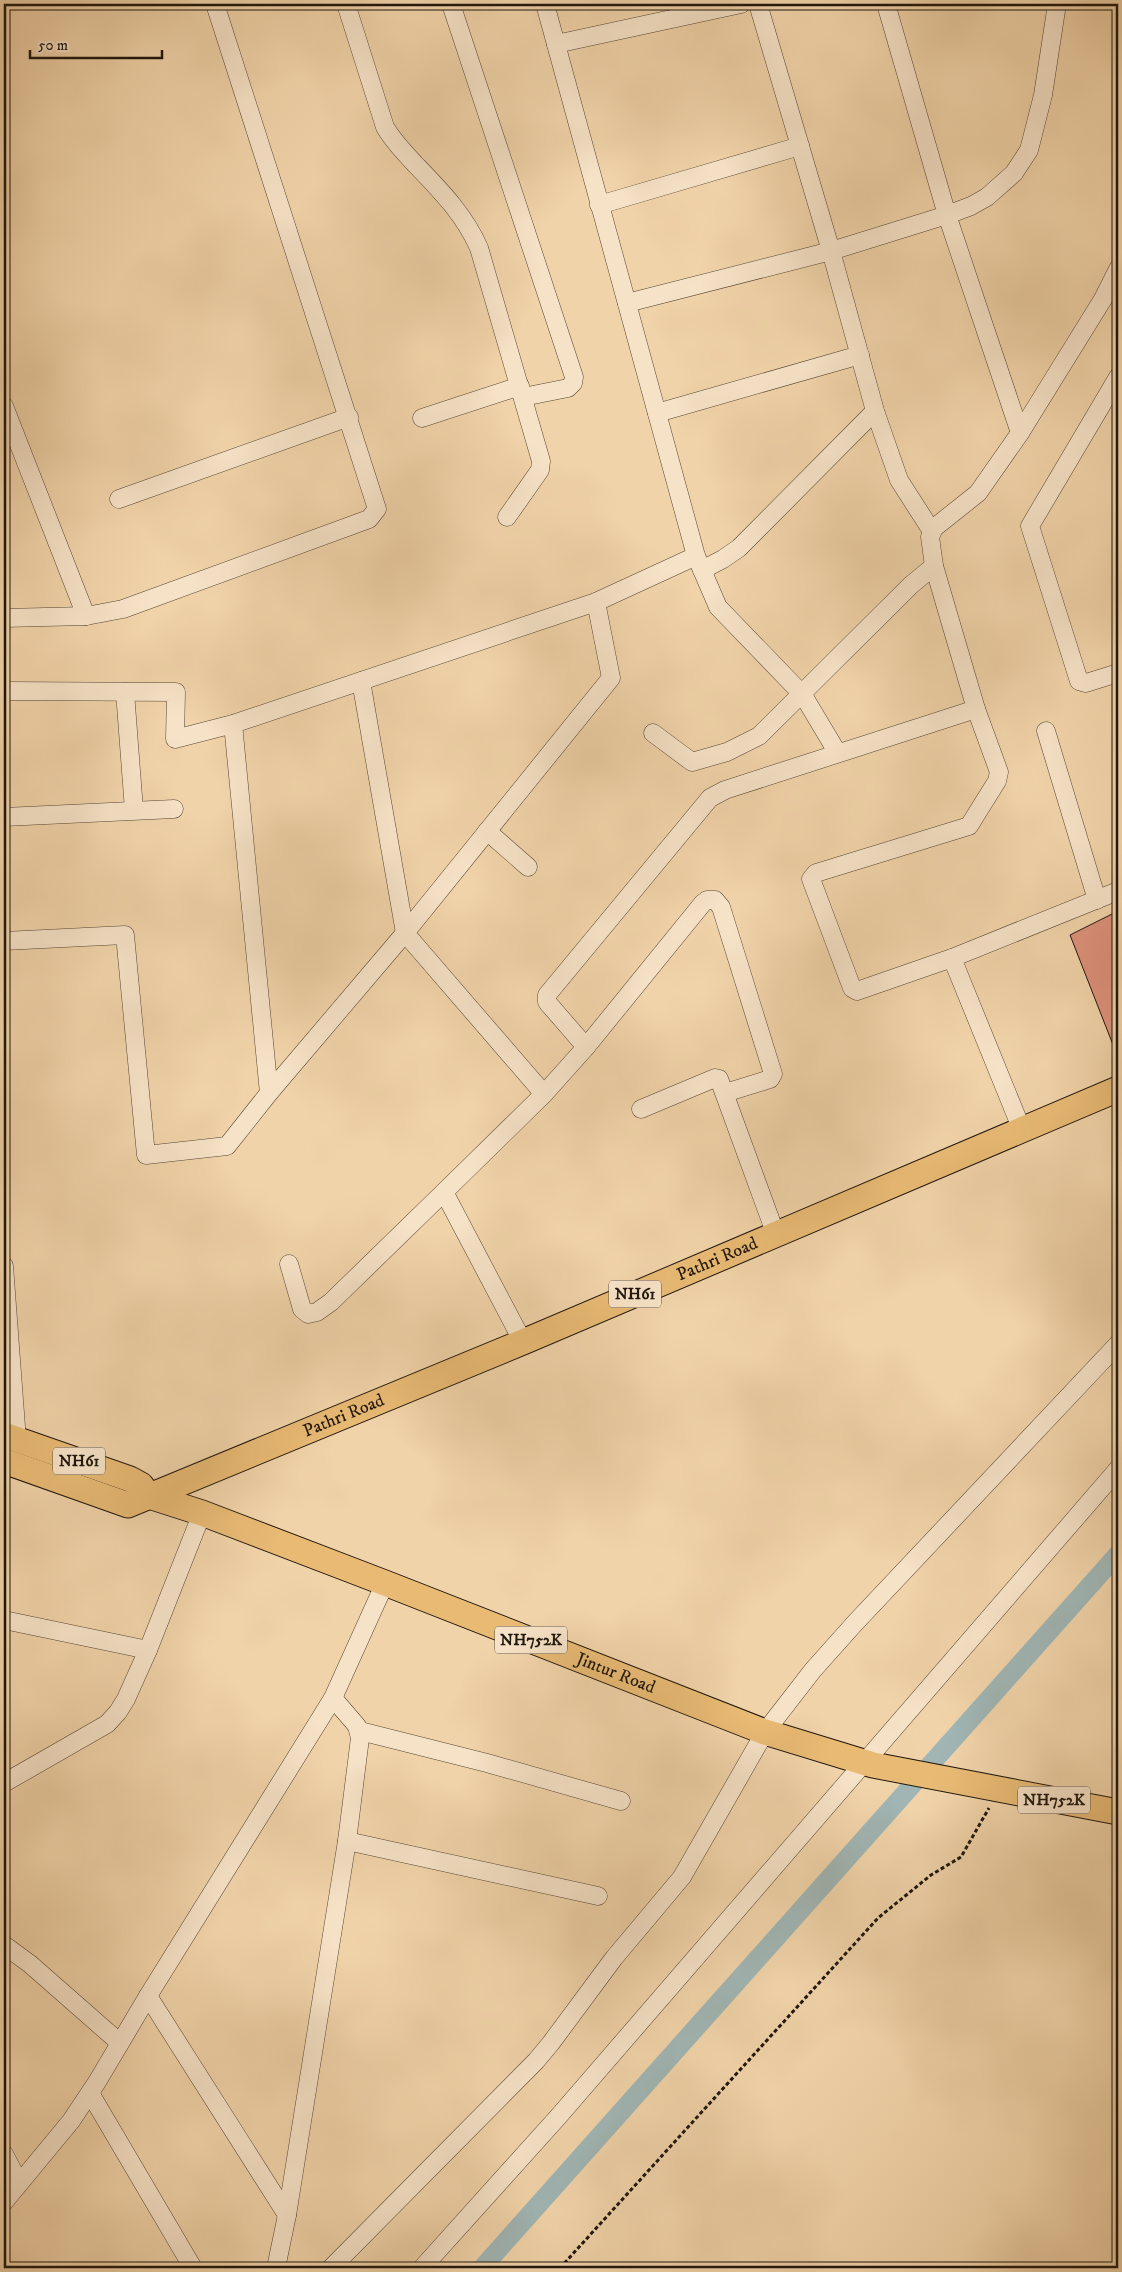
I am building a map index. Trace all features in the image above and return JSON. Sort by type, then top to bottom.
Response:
[{"type":"highway","name":"Pathri Road","points":[[149,1496],[523,1342],[1118,1089]]},
{"type":"highway","name":"NH61","points":[[4,1461],[128,1506],[149,1496],[142,1485],[135,1481],[10,1437]]},
{"type":"highway","name":"NH752K","points":[[149,1496],[197,1511]]},
{"type":"highway","name":"Jintur Road","points":[[197,1511],[385,1582],[765,1732],[868,1764]]},
{"type":"highway","name":"NH752K","points":[[868,1764],[1118,1812]]},
{"type":"street","points":[[4,618],[86,616],[137,604],[369,519],[377,509],[215,4]]},
{"type":"street","points":[[346,4],[386,127],[394,141],[456,208],[473,235],[522,391],[541,466],[508,517]]},
{"type":"street","points":[[422,418],[522,391],[568,388],[573,383],[574,377],[452,4]]},
{"type":"street","points":[[545,4],[699,563],[718,606],[803,695],[814,710],[837,752]]},
{"type":"street","points":[[556,44],[741,4]]},
{"type":"street","points":[[758,4],[831,251],[875,411],[898,480],[931,530],[930,537],[934,566],[976,708],[999,772],[997,781],[972,824],[816,873],[811,879],[855,991],[952,958],[1118,891]]},
{"type":"street","points":[[886,4],[946,215],[1020,433]]},
{"type":"street","points":[[627,303],[831,251],[946,215],[971,206],[987,197],[1014,173],[1025,159],[1032,141],[1044,94],[1057,4]]},
{"type":"street","points":[[599,205],[800,146]]},
{"type":"street","points":[[931,530],[976,495],[1020,433],[1103,299],[1118,269]]},
{"type":"street","points":[[657,413],[860,356]]},
{"type":"street","points":[[1118,377],[1030,526],[1079,681],[1086,683],[1118,673]]},
{"type":"street","points":[[4,406],[86,616]]},
{"type":"street","points":[[4,691],[176,692],[175,740],[233,724],[596,602],[699,563],[732,554],[875,411]]},
{"type":"street","points":[[119,498],[349,417]]},
{"type":"street","points":[[652,733],[686,760],[692,762],[698,762],[727,752],[759,736],[803,695],[908,588],[934,566]]},
{"type":"street","points":[[4,941],[126,935],[146,1155],[227,1146],[269,1093],[405,933],[611,678],[596,602]]},
{"type":"street","points":[[361,681],[405,933],[544,1094]]},
{"type":"street","points":[[125,692],[134,810]]},
{"type":"street","points":[[586,1047],[547,1002],[547,995],[704,803],[719,792],[976,708]]},
{"type":"street","points":[[233,724],[269,1093]]},
{"type":"street","points":[[1046,731],[1097,900]]},
{"type":"street","points":[[4,818],[174,809]]},
{"type":"street","points":[[487,831],[528,867]]},
{"type":"street","points":[[289,1264],[302,1309],[308,1314],[318,1312],[331,1302],[544,1094],[586,1047],[706,900],[715,900],[721,907],[773,1074],[770,1080],[725,1093]]},
{"type":"street","points":[[952,958],[1022,1130]]},
{"type":"street","points":[[641,1109],[717,1078],[725,1093],[776,1234]]},
{"type":"street","points":[[444,1192],[523,1342]]},
{"type":"street","points":[[4,1266],[10,1437]]},
{"type":"street","points":[[331,2268],[536,2061],[614,1958],[682,1877],[765,1732],[813,1670],[1118,1344]]},
{"type":"street","points":[[422,2268],[868,1764],[1118,1469]]},
{"type":"street","points":[[4,1783],[113,1719],[126,1699],[148,1650],[197,1511]]},
{"type":"street","points":[[4,2202],[71,2120],[90,2093],[333,1698],[385,1582]]},
{"type":"street","points":[[4,1620],[148,1650]]},
{"type":"street","points":[[333,1698],[360,1731],[487,1763],[621,1801]]},
{"type":"street","points":[[276,2268],[287,2215],[347,1841],[360,1731]]},
{"type":"street","points":[[347,1841],[598,1896]]},
{"type":"street","points":[[4,1945],[30,1964],[120,2044]]},
{"type":"street","points":[[148,1996],[287,2215]]},
{"type":"street","points":[[90,2093],[193,2268]]},
{"type":"street","points":[[4,2154],[19,2183]]},
{"type":"path","points":[[560,2268],[878,1918],[931,1875],[962,1857],[994,1788]]},
{"type":"building","points":[[1118,911],[1118,1054],[1117,1055],[1070,935]]},
{"type":"waterway","points":[[482,2268],[1118,1554]]}]
